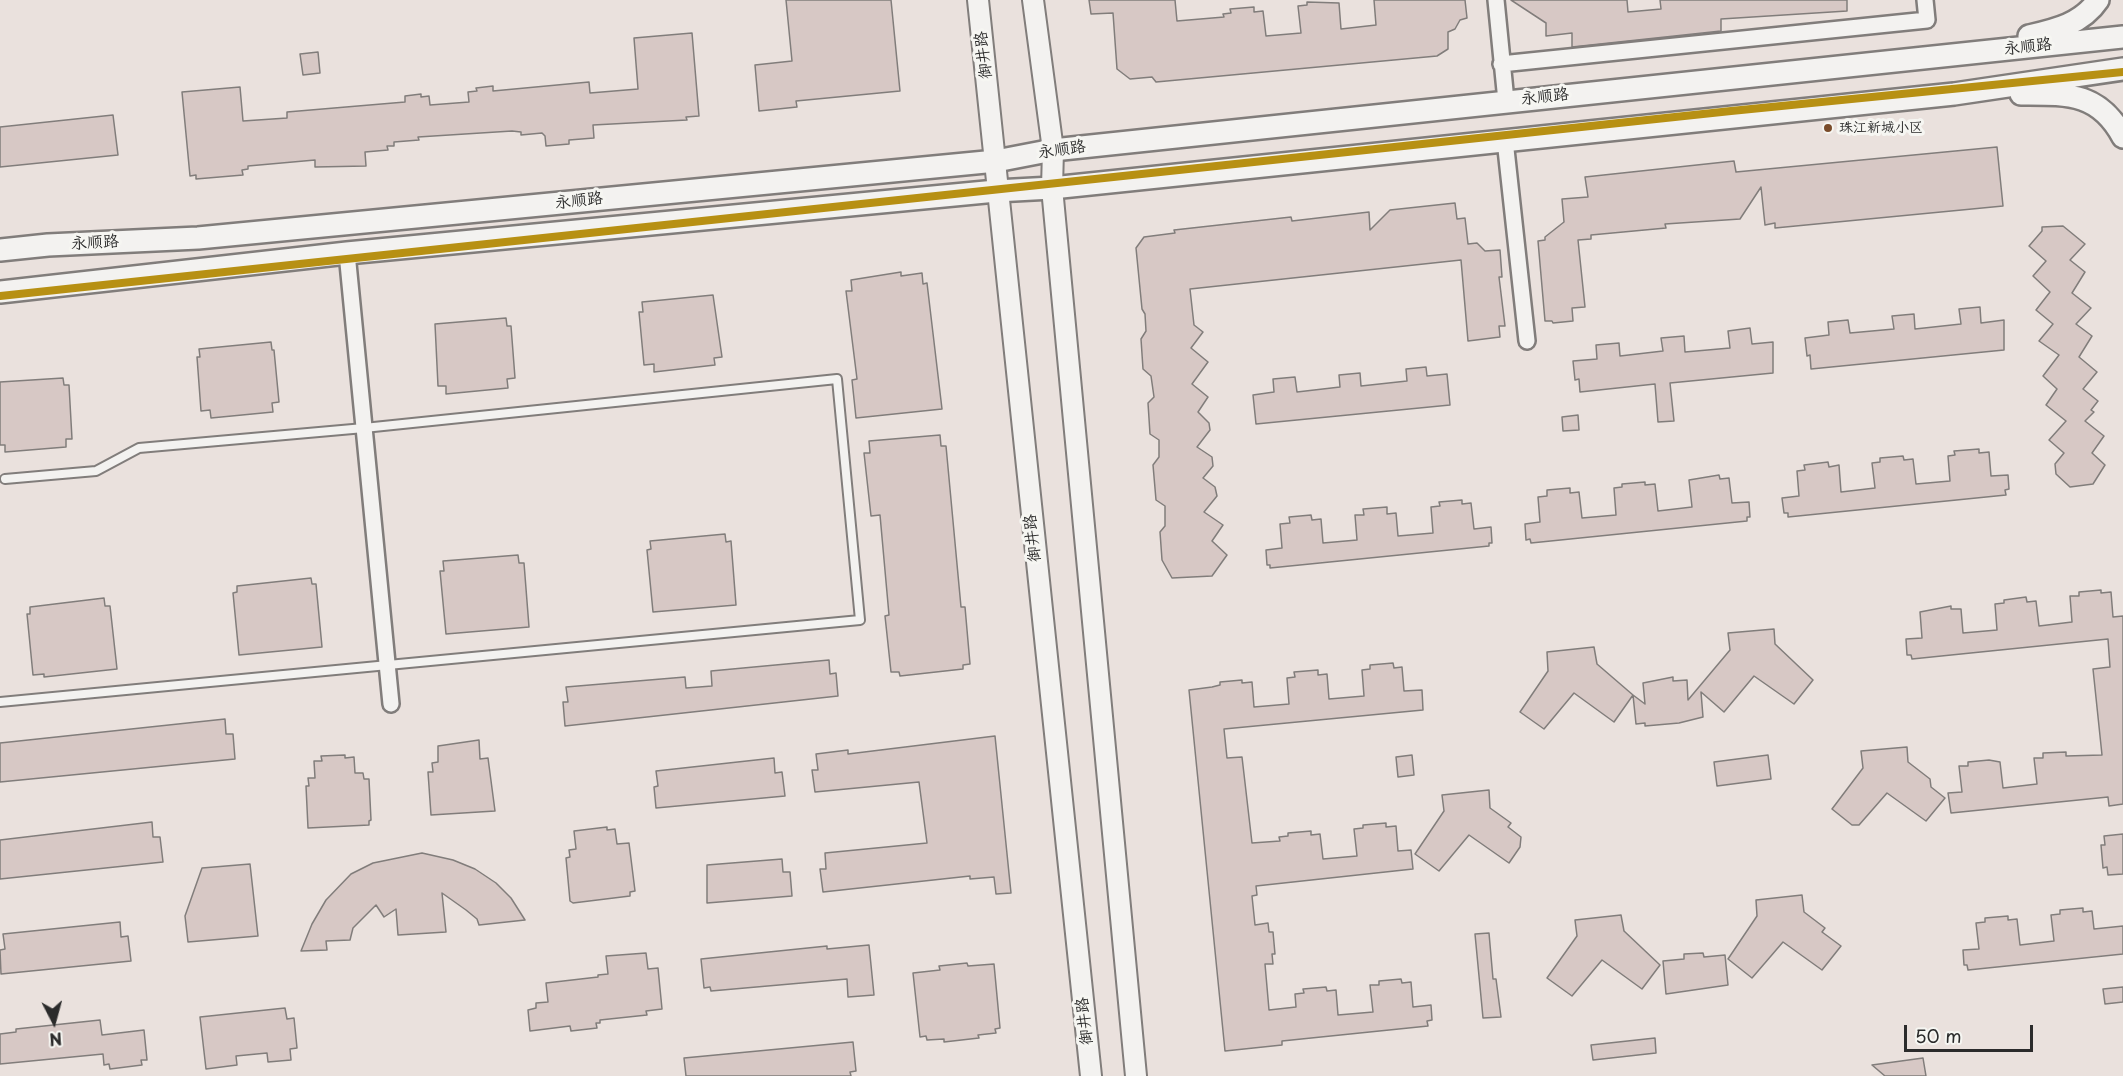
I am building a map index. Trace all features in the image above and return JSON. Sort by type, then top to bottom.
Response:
[{"type":"main road","points":[[1940,56],[2055,30],[2080,18],[2098,0]]},
{"type":"main road","name":"永顺路","points":[[0,250],[48,245],[198,238],[996,161],[1053,150],[2123,37]]},
{"type":"main road","name":"永顺路","points":[[0,292],[347,253],[996,190],[1052,188],[1954,94],[2123,69]]},
{"type":"main road","points":[[1954,94],[2077,97],[2096,105],[2106,113],[2123,137]]},
{"type":"street","name":"御井路","points":[[978,0],[996,161],[996,190],[1091,1076]]},
{"type":"street","points":[[1033,0],[1053,150],[1052,188],[1136,1076]]},
{"type":"street","points":[[1496,0],[1506,101]]},
{"type":"street","points":[[1502,64],[1927,20],[1925,0]]},
{"type":"street","points":[[1505,140],[1527,341]]},
{"type":"street","points":[[347,253],[391,704]]},
{"type":"lane","points":[[0,702],[860,620],[837,379],[364,428],[139,448],[96,471],[5,479]]},
{"type":"building","points":[[786,0],[891,0],[900,91],[796,101],[797,107],[759,111],[755,65],[792,61]]},
{"type":"building","points":[[1089,0],[1175,0],[1177,21],[1224,17],[1223,14],[1231,13],[1230,9],[1254,7],[1254,12],[1263,11],[1266,36],[1301,33],[1298,6],[1307,5],[1307,2],[1339,3],[1341,29],[1376,25],[1374,0],[1465,0],[1467,18],[1460,20],[1455,29],[1448,32],[1448,49],[1437,56],[1156,82],[1152,77],[1130,79],[1117,69],[1113,13],[1091,14]]},
{"type":"building","points":[[1511,0],[1627,0],[1628,12],[1661,9],[1660,0],[1847,0],[1847,11],[1721,19],[1721,31],[1572,47],[1572,33],[1546,36],[1546,23]]},
{"type":"building","points":[[692,33],[699,116],[686,117],[687,120],[593,125],[594,138],[569,140],[569,144],[546,146],[545,136],[542,133],[521,135],[521,132],[512,131],[418,137],[419,140],[394,142],[394,146],[387,146],[388,150],[365,152],[366,166],[315,167],[315,160],[248,166],[248,169],[242,170],[243,175],[196,179],[196,175],[190,176],[182,92],[240,87],[243,121],[287,118],[287,112],[405,102],[405,96],[421,94],[421,97],[429,96],[430,105],[469,102],[468,92],[477,91],[476,88],[493,86],[493,91],[589,82],[590,93],[638,89],[634,38]]},
{"type":"building","points":[[318,52],[320,73],[303,75],[300,54]]},
{"type":"building","points":[[113,115],[118,155],[0,167],[0,127]]},
{"type":"building","points":[[1997,147],[2003,206],[1775,228],[1775,223],[1765,225],[1761,187],[1740,219],[1665,224],[1666,228],[1591,235],[1591,239],[1578,240],[1585,307],[1572,308],[1573,321],[1553,323],[1545,321],[1538,241],[1545,240],[1545,237],[1564,222],[1562,199],[1588,197],[1585,177],[1734,161],[1736,172]]},
{"type":"building","points":[[1455,203],[1457,219],[1465,218],[1468,244],[1477,243],[1485,251],[1500,250],[1502,277],[1499,277],[1505,326],[1499,326],[1500,337],[1468,341],[1461,260],[1190,289],[1194,325],[1203,332],[1191,348],[1208,362],[1192,384],[1208,397],[1198,412],[1209,423],[1210,430],[1197,447],[1212,457],[1213,466],[1203,478],[1215,487],[1217,496],[1204,512],[1223,525],[1212,541],[1227,555],[1212,576],[1172,578],[1162,560],[1160,532],[1165,526],[1165,506],[1156,500],[1153,465],[1159,457],[1159,440],[1150,434],[1148,403],[1154,397],[1151,376],[1143,369],[1141,339],[1146,331],[1136,248],[1144,237],[1175,233],[1174,230],[1291,217],[1292,221],[1369,212],[1370,230],[1390,210]]},
{"type":"building","points":[[2063,226],[2085,244],[2070,260],[2085,272],[2072,293],[2091,308],[2076,324],[2092,336],[2079,357],[2097,372],[2083,389],[2098,401],[2091,410],[2094,412],[2085,421],[2104,436],[2092,453],[2105,465],[2093,484],[2070,487],[2056,474],[2055,464],[2064,453],[2049,440],[2066,421],[2046,405],[2057,389],[2043,376],[2059,355],[2039,341],[2053,324],[2036,310],[2050,292],[2033,276],[2046,261],[2029,246],[2042,231],[2042,227]]},
{"type":"building","points":[[901,272],[901,276],[922,273],[923,284],[927,283],[942,409],[856,418],[852,380],[857,379],[846,291],[852,291],[851,280]]},
{"type":"building","points":[[713,295],[722,357],[714,358],[715,365],[654,372],[654,364],[644,365],[639,312],[643,312],[642,302]]},
{"type":"building","points":[[1980,307],[1981,323],[2004,320],[2004,350],[1811,369],[1805,338],[1829,335],[1828,322],[1848,320],[1850,333],[1894,329],[1892,316],[1914,314],[1915,329],[1961,324],[1959,309]]},
{"type":"building","points":[[506,318],[507,326],[511,326],[515,378],[507,379],[508,388],[446,394],[446,386],[438,386],[435,324]]},
{"type":"building","points":[[1750,328],[1752,344],[1773,342],[1773,373],[1670,383],[1674,421],[1658,422],[1655,384],[1580,392],[1579,379],[1575,380],[1573,361],[1597,359],[1596,345],[1619,343],[1620,356],[1663,351],[1661,338],[1684,336],[1685,352],[1730,348],[1728,331]]},
{"type":"building","points":[[271,342],[272,350],[274,350],[279,402],[272,403],[273,412],[211,418],[210,410],[201,411],[197,357],[200,357],[199,349]]},
{"type":"building","points":[[1426,367],[1427,376],[1447,374],[1450,405],[1256,424],[1253,395],[1274,392],[1273,379],[1295,377],[1297,392],[1340,387],[1339,375],[1360,373],[1361,386],[1407,381],[1406,369]]},
{"type":"building","points":[[63,378],[64,385],[69,385],[72,439],[66,439],[66,447],[5,452],[5,445],[0,445],[0,382]]},
{"type":"building","points":[[1578,415],[1579,430],[1563,431],[1562,417]]},
{"type":"building","points":[[940,435],[941,446],[946,446],[961,607],[965,607],[970,664],[963,665],[963,669],[900,676],[899,672],[891,672],[885,616],[889,615],[880,515],[871,516],[864,453],[870,453],[869,441]]},
{"type":"building","points":[[1979,449],[1979,453],[1989,452],[1991,476],[2008,475],[2009,489],[2005,490],[2006,495],[1788,517],[1788,513],[1784,513],[1782,498],[1799,496],[1797,471],[1805,470],[1804,465],[1828,462],[1829,467],[1839,465],[1841,492],[1875,488],[1872,463],[1880,462],[1880,458],[1903,456],[1904,460],[1913,459],[1916,484],[1950,481],[1948,456],[1955,455],[1954,451]]},
{"type":"building","points":[[1719,475],[1720,479],[1729,478],[1732,503],[1749,502],[1750,517],[1747,517],[1747,521],[1531,543],[1530,539],[1526,540],[1525,524],[1540,522],[1538,497],[1547,496],[1547,490],[1570,488],[1570,493],[1579,492],[1582,518],[1616,515],[1614,488],[1622,487],[1622,484],[1645,482],[1645,485],[1655,484],[1658,511],[1692,507],[1689,480]]},
{"type":"building","points":[[1462,500],[1462,504],[1471,503],[1474,529],[1491,527],[1492,543],[1489,543],[1489,546],[1270,568],[1270,565],[1267,565],[1266,550],[1282,548],[1280,524],[1290,523],[1289,517],[1311,515],[1312,520],[1321,519],[1323,543],[1357,540],[1355,515],[1364,515],[1363,509],[1387,507],[1387,514],[1396,513],[1398,536],[1433,533],[1431,507],[1440,506],[1439,502]]},
{"type":"building","points":[[725,534],[726,542],[731,541],[736,605],[653,612],[647,550],[651,549],[650,541]]},
{"type":"building","points":[[518,555],[519,563],[524,563],[529,627],[446,634],[440,571],[444,571],[443,561]]},
{"type":"building","points":[[311,578],[312,584],[316,584],[322,647],[239,655],[233,593],[237,592],[237,586]]},
{"type":"building","points":[[2101,590],[2101,593],[2111,592],[2113,617],[2123,616],[2123,804],[2109,806],[2108,797],[1951,813],[1948,793],[1962,792],[1959,766],[1968,766],[1968,762],[1989,760],[2000,762],[2003,788],[2037,784],[2034,758],[2043,758],[2043,753],[2066,752],[2066,756],[2102,755],[2093,669],[2110,667],[2108,639],[1912,659],[1911,655],[1907,655],[1906,639],[1922,638],[1920,612],[1951,606],[1951,609],[1961,609],[1963,633],[1997,630],[1995,604],[2004,603],[2004,600],[2026,597],[2027,602],[2036,601],[2039,626],[2072,622],[2070,596],[2079,596],[2079,592]]},
{"type":"building","points":[[104,598],[105,606],[110,606],[117,669],[44,677],[44,674],[33,675],[27,614],[30,614],[30,607]]},
{"type":"building","points":[[1774,629],[1775,644],[1813,680],[1794,704],[1754,676],[1724,712],[1701,692],[1703,717],[1679,723],[1645,726],[1645,723],[1636,724],[1633,695],[1645,704],[1643,683],[1673,677],[1673,681],[1687,680],[1688,700],[1730,650],[1728,633]]},
{"type":"building","points":[[1594,647],[1597,664],[1633,695],[1614,722],[1574,693],[1544,729],[1520,712],[1548,671],[1547,652]]},
{"type":"building","points":[[829,660],[830,674],[836,673],[838,696],[565,726],[563,702],[568,702],[566,687],[685,677],[686,688],[712,686],[711,671]]},
{"type":"building","points":[[1393,663],[1394,668],[1402,667],[1404,691],[1422,690],[1423,710],[1224,729],[1227,758],[1242,757],[1252,843],[1280,841],[1279,837],[1288,836],[1288,833],[1311,831],[1311,835],[1320,834],[1323,859],[1357,856],[1354,829],[1363,828],[1363,825],[1386,823],[1386,827],[1396,826],[1398,851],[1411,850],[1413,869],[1256,886],[1257,895],[1252,896],[1255,925],[1268,923],[1269,932],[1273,932],[1275,954],[1272,954],[1273,964],[1265,964],[1269,1010],[1296,1007],[1295,994],[1304,993],[1303,989],[1326,987],[1327,991],[1336,990],[1338,1015],[1373,1012],[1370,985],[1379,985],[1379,981],[1401,979],[1402,983],[1411,982],[1413,1007],[1431,1005],[1432,1020],[1427,1021],[1428,1026],[1282,1041],[1282,1045],[1225,1051],[1189,690],[1220,685],[1220,682],[1242,680],[1242,683],[1252,682],[1254,707],[1289,704],[1287,678],[1295,677],[1294,672],[1318,670],[1318,675],[1327,674],[1329,699],[1364,696],[1362,670],[1370,669],[1370,665]]},
{"type":"building","points":[[225,719],[226,734],[233,734],[235,759],[0,782],[0,743]]},
{"type":"building","points":[[995,736],[1011,893],[996,894],[994,877],[970,879],[970,876],[823,892],[820,869],[826,869],[825,853],[927,843],[919,782],[815,792],[812,770],[818,770],[816,754],[848,750],[848,754]]},
{"type":"building","points":[[479,740],[480,759],[488,758],[495,811],[431,815],[428,772],[433,772],[432,763],[438,762],[438,746]]},
{"type":"building","points":[[1907,747],[1908,762],[1930,779],[1931,787],[1945,798],[1926,821],[1887,793],[1859,825],[1852,825],[1832,809],[1863,768],[1861,751]]},
{"type":"building","points":[[345,755],[345,758],[354,757],[355,773],[363,773],[364,779],[369,779],[371,820],[369,825],[308,828],[306,786],[309,786],[308,778],[315,778],[314,761],[322,761],[321,756]]},
{"type":"building","points":[[1412,755],[1414,775],[1398,777],[1396,757]]},
{"type":"building","points":[[1768,755],[1771,779],[1717,786],[1714,762]]},
{"type":"building","points":[[774,758],[775,773],[782,772],[785,796],[656,808],[654,787],[658,786],[656,771]]},
{"type":"building","points":[[1489,790],[1490,808],[1511,823],[1508,827],[1521,837],[1520,847],[1509,863],[1469,835],[1439,871],[1415,854],[1444,811],[1442,795]]},
{"type":"building","points":[[152,822],[153,837],[160,837],[163,862],[0,879],[0,840]]},
{"type":"building","points":[[607,827],[607,830],[615,829],[617,844],[629,843],[635,891],[630,892],[630,896],[573,903],[570,901],[566,858],[570,857],[569,850],[576,849],[574,831]]},
{"type":"building","points":[[2123,834],[2123,874],[2108,875],[2107,867],[2103,868],[2101,845],[2105,845],[2104,836]]},
{"type":"building","points":[[422,853],[453,860],[475,869],[496,883],[511,898],[525,920],[479,925],[477,919],[442,893],[446,932],[398,935],[396,909],[384,917],[376,905],[353,928],[350,940],[326,941],[327,950],[301,951],[312,924],[326,900],[351,874],[373,863]]},
{"type":"building","points":[[782,859],[783,872],[790,872],[792,896],[707,903],[707,865]]},
{"type":"building","points":[[250,864],[258,936],[188,942],[185,916],[202,868]]},
{"type":"building","points":[[1802,895],[1804,912],[1825,928],[1822,932],[1841,946],[1822,970],[1783,942],[1752,978],[1728,959],[1757,916],[1756,900]]},
{"type":"building","points":[[2083,908],[2083,912],[2092,911],[2094,929],[2123,926],[2123,954],[1968,970],[1967,965],[1964,965],[1963,950],[1979,949],[1976,923],[1985,922],[1985,918],[2008,916],[2008,920],[2017,919],[2020,945],[2054,941],[2051,915],[2060,914],[2060,910]]},
{"type":"building","points":[[1621,915],[1624,931],[1660,965],[1642,989],[1602,960],[1572,996],[1547,978],[1577,936],[1575,920]]},
{"type":"building","points":[[120,922],[121,937],[128,936],[131,961],[1,974],[0,950],[5,949],[3,934]]},
{"type":"building","points":[[1489,933],[1493,979],[1496,979],[1501,1017],[1483,1018],[1475,934]]},
{"type":"building","points":[[869,945],[874,995],[848,997],[847,979],[711,991],[710,987],[704,988],[701,959],[827,946],[827,949]]},
{"type":"building","points":[[646,953],[648,969],[658,968],[662,1009],[646,1011],[647,1015],[600,1020],[600,1023],[596,1023],[597,1028],[571,1031],[570,1026],[530,1031],[528,1010],[536,1008],[536,1003],[548,1002],[546,983],[608,974],[606,956]]},
{"type":"building","points":[[1703,953],[1704,957],[1725,955],[1728,985],[1666,994],[1663,961],[1684,959],[1684,954]]},
{"type":"building","points":[[967,963],[968,966],[994,964],[1000,1028],[995,1029],[996,1033],[978,1035],[979,1038],[944,1042],[944,1039],[927,1040],[926,1036],[920,1037],[913,973],[940,970],[939,966]]},
{"type":"building","points":[[2123,987],[2123,1002],[2105,1004],[2103,989]]},
{"type":"building","points":[[285,1008],[287,1019],[294,1018],[297,1048],[290,1049],[291,1060],[268,1062],[267,1053],[236,1056],[237,1065],[206,1069],[200,1017]]},
{"type":"building","points":[[100,1020],[102,1035],[144,1030],[147,1060],[141,1060],[142,1065],[110,1069],[109,1064],[104,1065],[103,1054],[0,1064],[0,1034],[16,1032],[16,1029]]},
{"type":"building","points":[[1655,1038],[1656,1053],[1593,1060],[1591,1045]]},
{"type":"building","points":[[853,1042],[856,1071],[850,1072],[851,1076],[686,1076],[684,1058]]},
{"type":"building","points":[[1923,1058],[1926,1076],[1885,1076],[1872,1065]]},
{"type":"transit line","points":[[0,296],[1731,111],[2123,72]]},
{"type":"place","name":"珠江新城小区","points":[[1828,128]]}]
